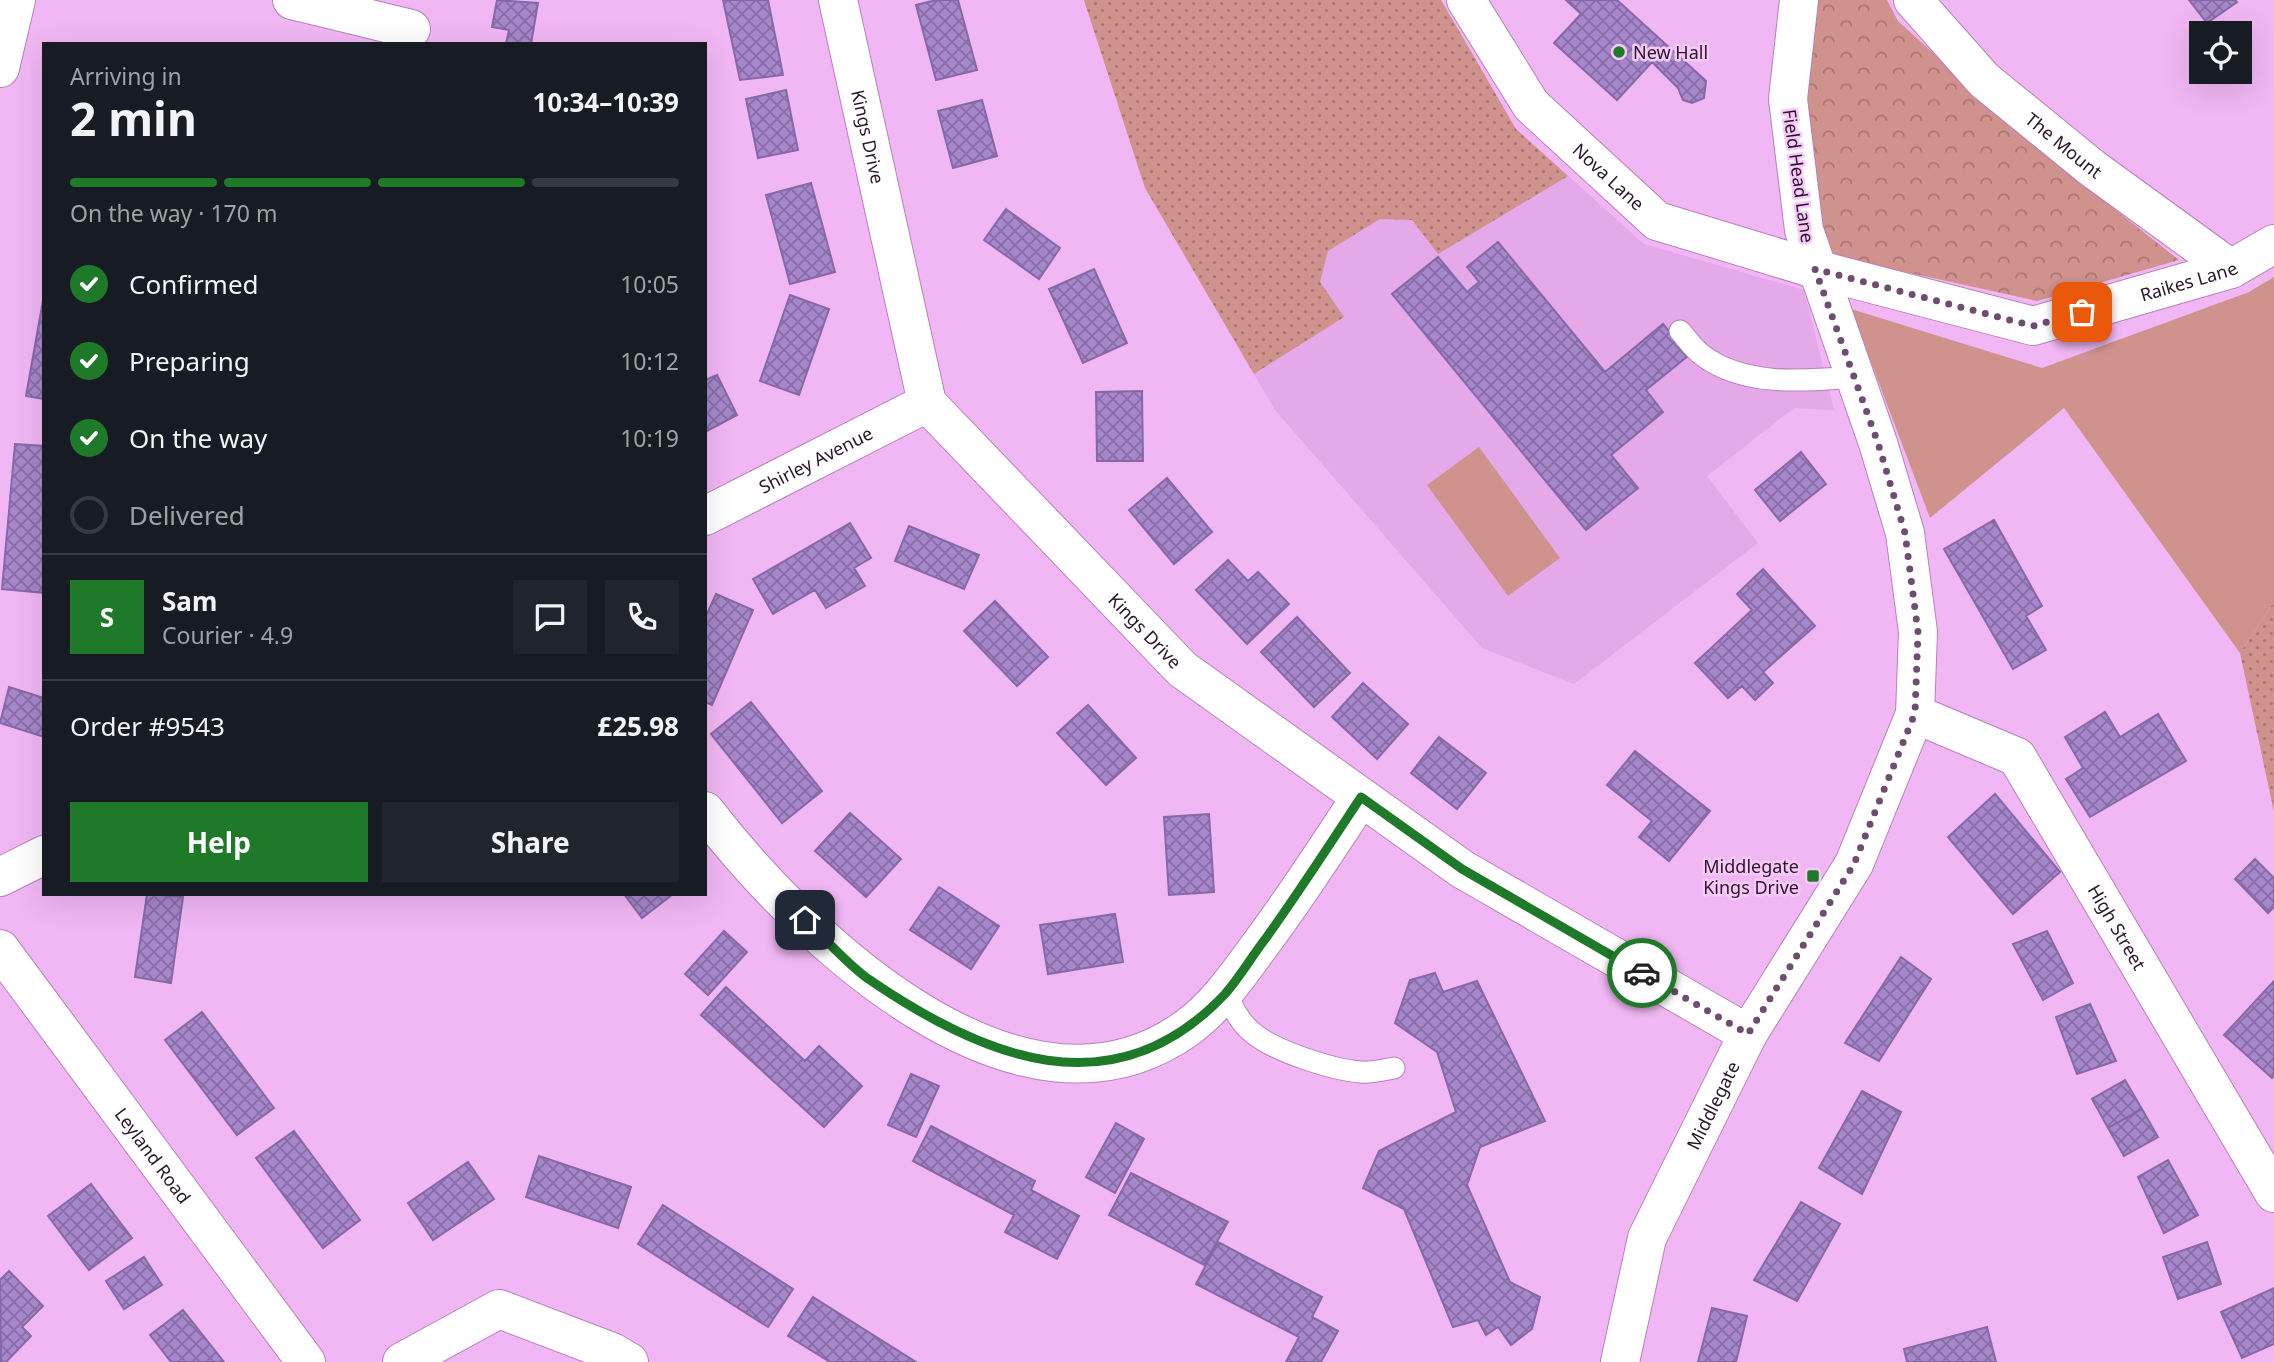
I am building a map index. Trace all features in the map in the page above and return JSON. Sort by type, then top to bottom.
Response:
[{"type":"street","points":[[0,68],[16,0]]},
{"type":"street","points":[[292,0],[412,24]]},
{"type":"street","name":"Kings Drive","points":[[838,0],[927,403],[1182,670],[1462,869],[1748,1034]]},
{"type":"street","name":"Nova Lane","points":[[1466,0],[1531,105],[1657,220],[1815,269]]},
{"type":"street","name":"Field Head Lane","points":[[1799,0],[1788,99],[1804,230],[1815,269],[1878,443],[1905,533],[1918,632],[1915,713]]},
{"type":"street","name":"The Mount","points":[[1913,0],[1984,80],[2092,168],[2231,269]]},
{"type":"street","name":"Raikes Lane","points":[[1815,269],[2033,326],[2231,269],[2274,244]]},
{"type":"street","name":"Shirley Avenue","points":[[707,515],[927,403]]},
{"type":"street","name":"Middlegate","points":[[1620,1362],[1647,1238],[1748,1034],[1854,864],[1915,713]]},
{"type":"street","name":"High Street","points":[[1915,713],[2017,757],[2274,1193]]},
{"type":"street","points":[[707,814],[745,863],[865,977],[962,1035],[1027,1059],[1094,1065],[1142,1052],[1186,1028],[1226,993],[1361,797]]},
{"type":"street","points":[[0,877],[42,856]]},
{"type":"street","name":"Leyland Road","points":[[0,949],[306,1362]]},
{"type":"street","points":[[402,1362],[499,1309],[612,1352],[629,1362]]},
{"type":"lane","points":[[1680,331],[1702,356],[1732,370],[1769,379],[1807,381],[1854,377]]},
{"type":"lane","points":[[1226,993],[1243,1023],[1254,1035],[1273,1044],[1346,1070],[1361,1072],[1394,1068]]},
{"type":"shaded area","points":[[1084,0],[1441,0],[1516,129],[1644,244],[1804,290],[1834,410],[1794,408],[1707,476],[1758,543],[1574,684],[1482,648],[1275,410],[1145,188]]},
{"type":"green space","points":[[1084,0],[1441,0],[1516,129],[1568,176],[1438,254],[1412,220],[1380,219],[1328,251],[1320,282],[1344,317],[1254,374],[1145,188]]},
{"type":"green space","points":[[1817,0],[1887,0],[1898,21],[2041,151],[2179,260],[2037,301],[1819,253],[1804,96]]},
{"type":"green space","points":[[2274,277],[2274,602],[2240,653],[2064,408],[1930,518],[1851,309],[2042,368],[2249,292]]},
{"type":"green space","points":[[1479,447],[1560,558],[1508,596],[1427,485]]},
{"type":"green space","points":[[2274,602],[2274,812],[2240,653]]},
{"type":"building","points":[[497,0],[538,3],[531,42],[506,42],[509,30],[492,27]]},
{"type":"building","points":[[723,0],[768,0],[783,75],[740,80]]},
{"type":"building","points":[[936,0],[958,0],[977,70],[936,80],[916,5]]},
{"type":"building","name":"New Hall","points":[[1566,0],[1617,0],[1706,81],[1704,98],[1692,103],[1683,100],[1678,88],[1652,62],[1617,100],[1554,43],[1581,14]]},
{"type":"building","points":[[2189,0],[2237,2],[2210,21],[2205,21]]},
{"type":"building","points":[[786,90],[798,150],[758,158],[746,99]]},
{"type":"building","points":[[982,100],[997,156],[953,168],[938,111]]},
{"type":"building","points":[[811,183],[835,272],[790,284],[766,195]]},
{"type":"building","points":[[1006,209],[1060,248],[1039,279],[984,240]]},
{"type":"building","points":[[1498,242],[1605,372],[1663,324],[1689,355],[1646,390],[1663,412],[1611,455],[1638,488],[1586,530],[1392,294],[1438,257],[1467,292],[1479,282],[1467,267]]},
{"type":"building","points":[[1094,269],[1127,343],[1083,363],[1049,289]]},
{"type":"building","points":[[790,295],[829,309],[799,395],[760,381]]},
{"type":"building","points":[[42,306],[42,399],[26,396]]},
{"type":"building","points":[[717,375],[737,415],[707,431],[707,379]]},
{"type":"building","points":[[1142,391],[1143,461],[1097,461],[1096,392]]},
{"type":"building","points":[[15,444],[42,446],[42,593],[2,589]]},
{"type":"building","points":[[1801,452],[1826,484],[1780,521],[1755,490]]},
{"type":"building","points":[[1167,478],[1212,532],[1174,564],[1129,510]]},
{"type":"building","points":[[1994,520],[2042,606],[2026,616],[2046,650],[2013,669],[1944,549]]},
{"type":"building","points":[[850,523],[871,558],[854,568],[865,586],[826,608],[815,590],[773,614],[753,579]]},
{"type":"building","points":[[909,526],[979,555],[964,589],[895,561]]},
{"type":"building","points":[[1228,560],[1248,581],[1258,572],[1289,604],[1247,644],[1196,590]]},
{"type":"building","points":[[1763,569],[1815,626],[1763,672],[1773,683],[1755,700],[1742,686],[1728,698],[1695,663],[1752,610],[1737,594]]},
{"type":"building","points":[[716,594],[753,610],[712,705],[707,703],[707,614]]},
{"type":"building","points":[[995,601],[1048,657],[1017,686],[964,631]]},
{"type":"building","points":[[1297,617],[1350,673],[1314,707],[1261,652]]},
{"type":"building","points":[[1363,683],[1408,724],[1377,759],[1332,717]]},
{"type":"building","points":[[9,687],[42,697],[42,736],[0,723]]},
{"type":"building","points":[[751,702],[822,791],[782,823],[711,734]]},
{"type":"building","points":[[1088,705],[1136,758],[1106,785],[1057,733]]},
{"type":"building","points":[[2105,712],[2120,737],[2158,714],[2186,761],[2090,817],[2066,779],[2083,768],[2065,737]]},
{"type":"building","points":[[1439,737],[1486,773],[1457,809],[1411,773]]},
{"type":"building","points":[[1635,751],[1710,811],[1669,861],[1639,837],[1652,821],[1607,785]]},
{"type":"building","points":[[1995,794],[2060,872],[2013,914],[1948,837]]},
{"type":"building","points":[[850,813],[901,859],[866,897],[815,851]]},
{"type":"building","points":[[1209,814],[1214,892],[1169,895],[1164,817]]},
{"type":"building","points":[[2255,859],[2274,878],[2274,907],[2268,913],[2235,879]]},
{"type":"building","points":[[939,887],[999,926],[971,969],[910,930]]},
{"type":"building","points":[[147,896],[183,897],[171,983],[135,977]]},
{"type":"building","points":[[626,896],[670,896],[642,918]]},
{"type":"building","points":[[1115,914],[1123,962],[1048,974],[1040,925]]},
{"type":"building","points":[[724,931],[747,952],[708,995],[685,974]]},
{"type":"building","points":[[2047,931],[2073,983],[2043,1000],[2013,944]]},
{"type":"building","points":[[1901,957],[1931,979],[1879,1061],[1845,1043]]},
{"type":"building","points":[[1435,973],[1443,992],[1477,981],[1545,1121],[1480,1147],[1467,1185],[1510,1282],[1540,1297],[1532,1329],[1511,1345],[1498,1327],[1486,1335],[1478,1320],[1453,1327],[1404,1209],[1363,1188],[1379,1151],[1456,1112],[1437,1052],[1395,1023],[1410,980]]},
{"type":"building","points":[[2274,981],[2274,1075],[2272,1078],[2224,1035]]},
{"type":"building","points":[[726,987],[805,1061],[819,1046],[862,1086],[824,1127],[701,1015]]},
{"type":"building","points":[[2090,1004],[2116,1061],[2077,1074],[2056,1017]]},
{"type":"building","points":[[202,1012],[274,1108],[237,1135],[165,1040]]},
{"type":"building","points":[[911,1074],[939,1086],[916,1137],[888,1125]]},
{"type":"building","points":[[2125,1080],[2142,1109],[2108,1128],[2092,1099]]},
{"type":"building","points":[[1862,1091],[1901,1112],[1862,1194],[1819,1168]]},
{"type":"building","points":[[2142,1109],[2158,1137],[2124,1156],[2108,1128]]},
{"type":"building","points":[[1116,1123],[1144,1139],[1115,1193],[1086,1177]]},
{"type":"building","points":[[931,1126],[1035,1181],[1031,1190],[1079,1216],[1057,1259],[1005,1232],[1014,1215],[913,1161]]},
{"type":"building","points":[[294,1131],[360,1220],[323,1248],[256,1158]]},
{"type":"building","points":[[539,1156],[631,1187],[618,1228],[526,1197]]},
{"type":"building","points":[[2168,1160],[2198,1215],[2164,1233],[2138,1177]]},
{"type":"building","points":[[468,1162],[494,1199],[433,1240],[408,1203]]},
{"type":"building","points":[[1131,1173],[1228,1222],[1204,1265],[1109,1215]]},
{"type":"building","points":[[91,1184],[132,1238],[89,1270],[48,1216]]},
{"type":"building","points":[[1801,1202],[1840,1224],[1797,1301],[1754,1280]]},
{"type":"building","points":[[663,1205],[793,1289],[768,1327],[638,1244]]},
{"type":"building","points":[[1218,1242],[1322,1297],[1312,1317],[1338,1331],[1321,1362],[1286,1362],[1299,1337],[1196,1284]]},
{"type":"building","points":[[2207,1242],[2221,1284],[2178,1299],[2163,1257]]},
{"type":"building","points":[[144,1257],[162,1285],[124,1309],[106,1281]]},
{"type":"building","points":[[9,1271],[43,1306],[22,1327],[31,1336],[6,1362],[1,1362],[0,1280]]},
{"type":"building","points":[[2274,1288],[2274,1344],[2242,1358],[2221,1312]]},
{"type":"building","points":[[813,1297],[916,1362],[830,1362],[788,1336]]},
{"type":"building","points":[[1712,1308],[1747,1316],[1736,1362],[1698,1362]]},
{"type":"building","points":[[183,1310],[224,1362],[171,1362],[150,1335]]},
{"type":"building","points":[[1987,1327],[1996,1362],[1907,1362],[1904,1349]]},
{"type":"way so far","points":[[1642,973],[1748,1034],[1854,864],[1915,713],[1918,632],[1905,533],[1878,443],[1815,269],[2033,326],[2082,312]]},
{"type":"place","name":"New Hall","points":[[1619,52]]},
{"type":"place","name":"Middlegate Kings Drive","points":[[1813,876]]},
{"type":"route","points":[[805,920],[865,977],[962,1035],[1027,1059],[1094,1065],[1142,1052],[1186,1028],[1226,993],[1361,797],[1462,869],[1642,973]]}]
